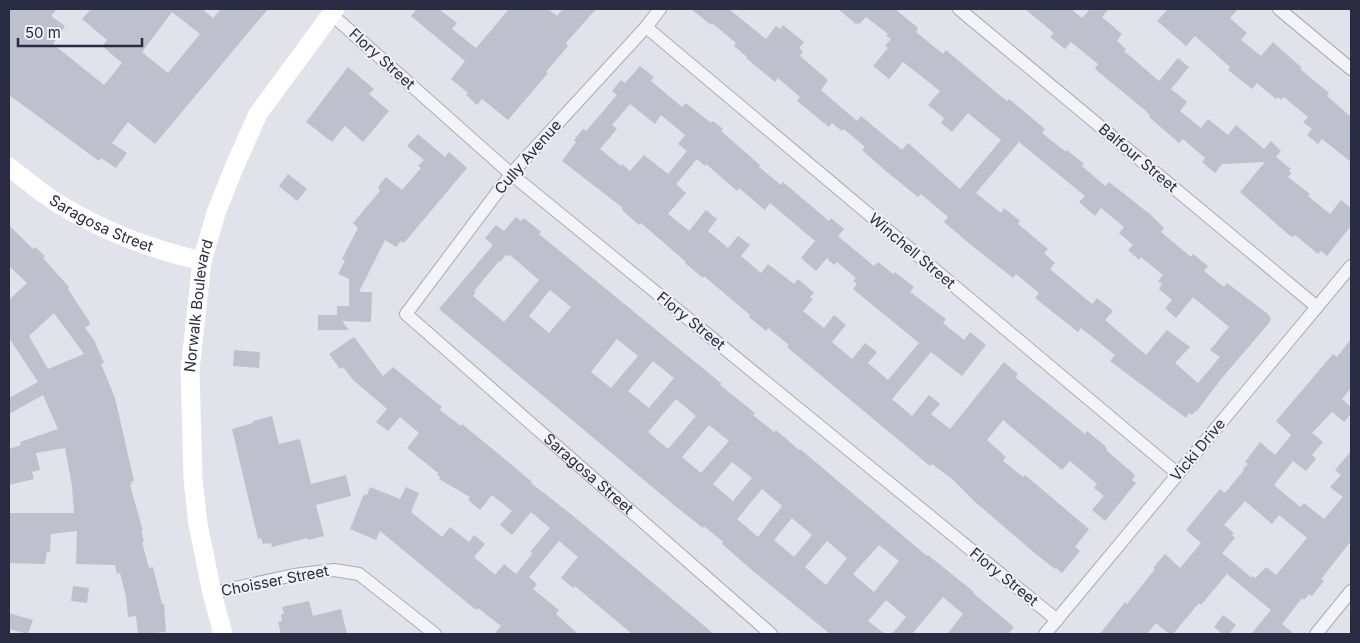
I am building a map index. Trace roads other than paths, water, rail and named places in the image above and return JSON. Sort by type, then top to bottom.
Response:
[{"type":"main road","name":"Norwalk Boulevard","points":[[223,634],[212,593],[198,524],[193,469],[190,370],[202,261],[216,213],[236,162],[258,114],[333,11]]},
{"type":"main road","name":"Saragosa Street","points":[[9,167],[58,204],[109,232],[161,251],[202,261]]},
{"type":"street","name":"Cully Avenue","points":[[406,314],[511,174],[646,27],[660,9]]},
{"type":"street","name":"Balfour Street","points":[[958,9],[1317,307]]},
{"type":"street","points":[[1279,9],[1351,69]]},
{"type":"street","name":"Flory Street","points":[[333,11],[511,174],[1057,620]]},
{"type":"street","name":"Winchell Street","points":[[646,27],[1178,474]]},
{"type":"street","name":"Vicki Drive","points":[[1045,634],[1351,266]]},
{"type":"street","name":"Saragosa Street","points":[[406,314],[771,634]]},
{"type":"street","name":"Choisser Street","points":[[212,593],[294,576],[334,570],[359,574],[436,634]]},
{"type":"street","points":[[1316,634],[1351,591]]}]
